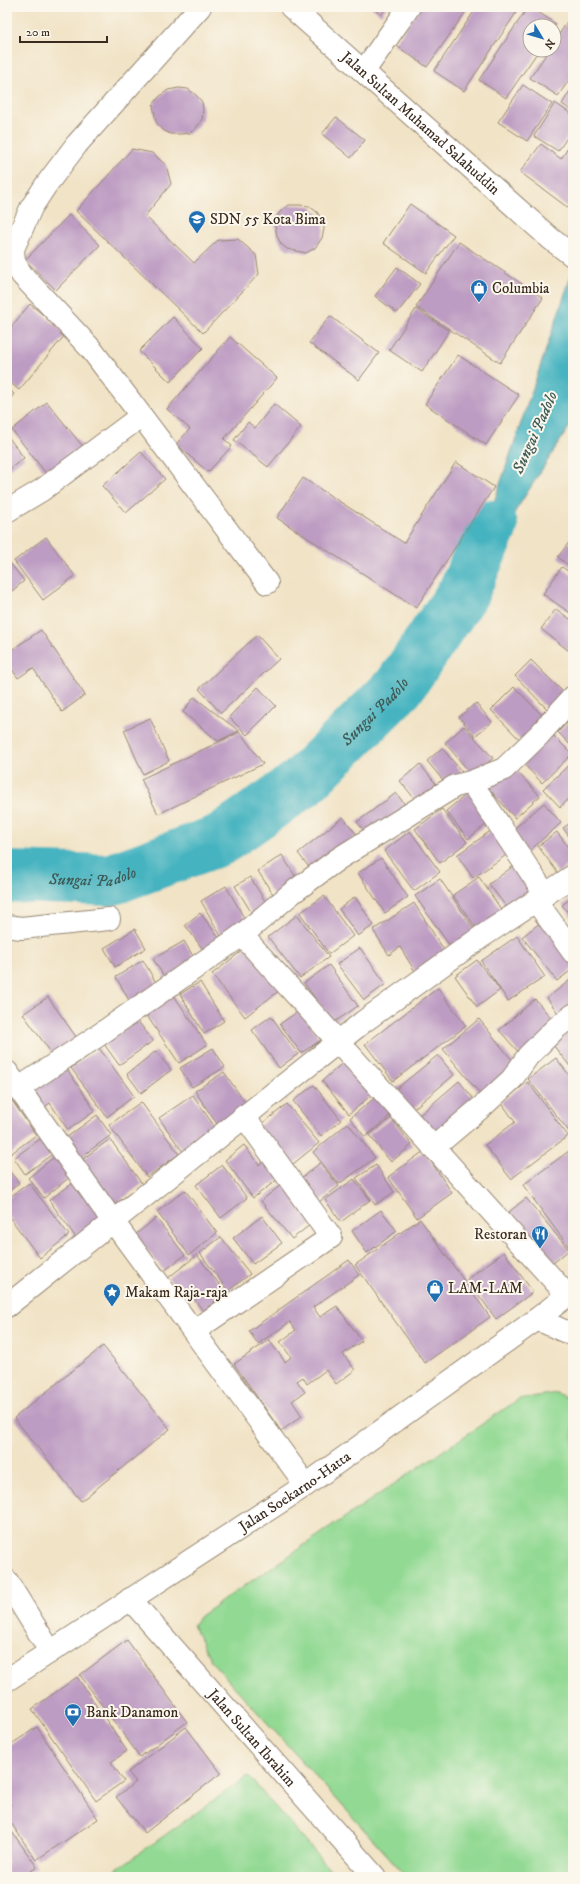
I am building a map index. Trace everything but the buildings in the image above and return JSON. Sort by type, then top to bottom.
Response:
[{"type":"main road","points":[[200,7],[77,144],[46,185],[31,208],[13,249],[14,262],[22,275],[91,349],[267,583]]},
{"type":"main road","name":"Jalan Sultan Muhamad Salahuddin","points":[[291,7],[364,70],[551,239],[573,256]]},
{"type":"main road","points":[[364,70],[409,7]]},
{"type":"main road","points":[[7,511],[42,490],[141,416]]},
{"type":"main road","points":[[306,1485],[12,1082],[99,1035],[242,935],[292,893],[338,859],[455,786],[471,782],[504,769],[539,735],[573,697]]},
{"type":"main road","points":[[471,782],[573,952]]},
{"type":"main road","points":[[7,1306],[112,1220],[363,1022],[481,937],[573,876]]},
{"type":"main road","points":[[7,926],[21,928],[109,919]]},
{"type":"main road","points":[[242,935],[433,1148],[570,1293]]},
{"type":"main road","points":[[433,1148],[512,1079],[528,1056],[556,1028],[573,1015]]},
{"type":"main road","points":[[194,1331],[330,1237],[244,1116]]},
{"type":"main road","name":"Jalan Soekarno-Hatta","points":[[7,1680],[306,1485],[537,1319],[570,1293]]},
{"type":"main road","points":[[537,1319],[573,1335]]},
{"type":"main road","points":[[7,1581],[50,1651]]},
{"type":"main road","name":"Jalan Sultan Ibrahim","points":[[130,1599],[374,1877]]},
{"type":"green space","points":[[557,1393],[573,1401],[573,1877],[407,1877],[211,1661],[193,1625],[200,1616],[519,1399]]},
{"type":"green space","points":[[248,1776],[337,1877],[106,1877]]},
{"type":"water","points":[[573,270],[573,421],[463,593]]},
{"type":"waterway","name":"Sungai Padolo","points":[[7,877],[110,880],[220,840],[303,782],[399,687],[463,593],[492,526]]},
{"type":"place","name":"SDN 55 Kota Bima","points":[[197,234]]},
{"type":"place","name":"Columbia","points":[[479,303]]},
{"type":"place","name":"Restoran","points":[[540,1249]]},
{"type":"place","name":"LAM-LAM","points":[[435,1303]]},
{"type":"place","name":"Makam Raja-raja","points":[[112,1307]]},
{"type":"place","name":"Bank Danamon","points":[[73,1727]]}]
